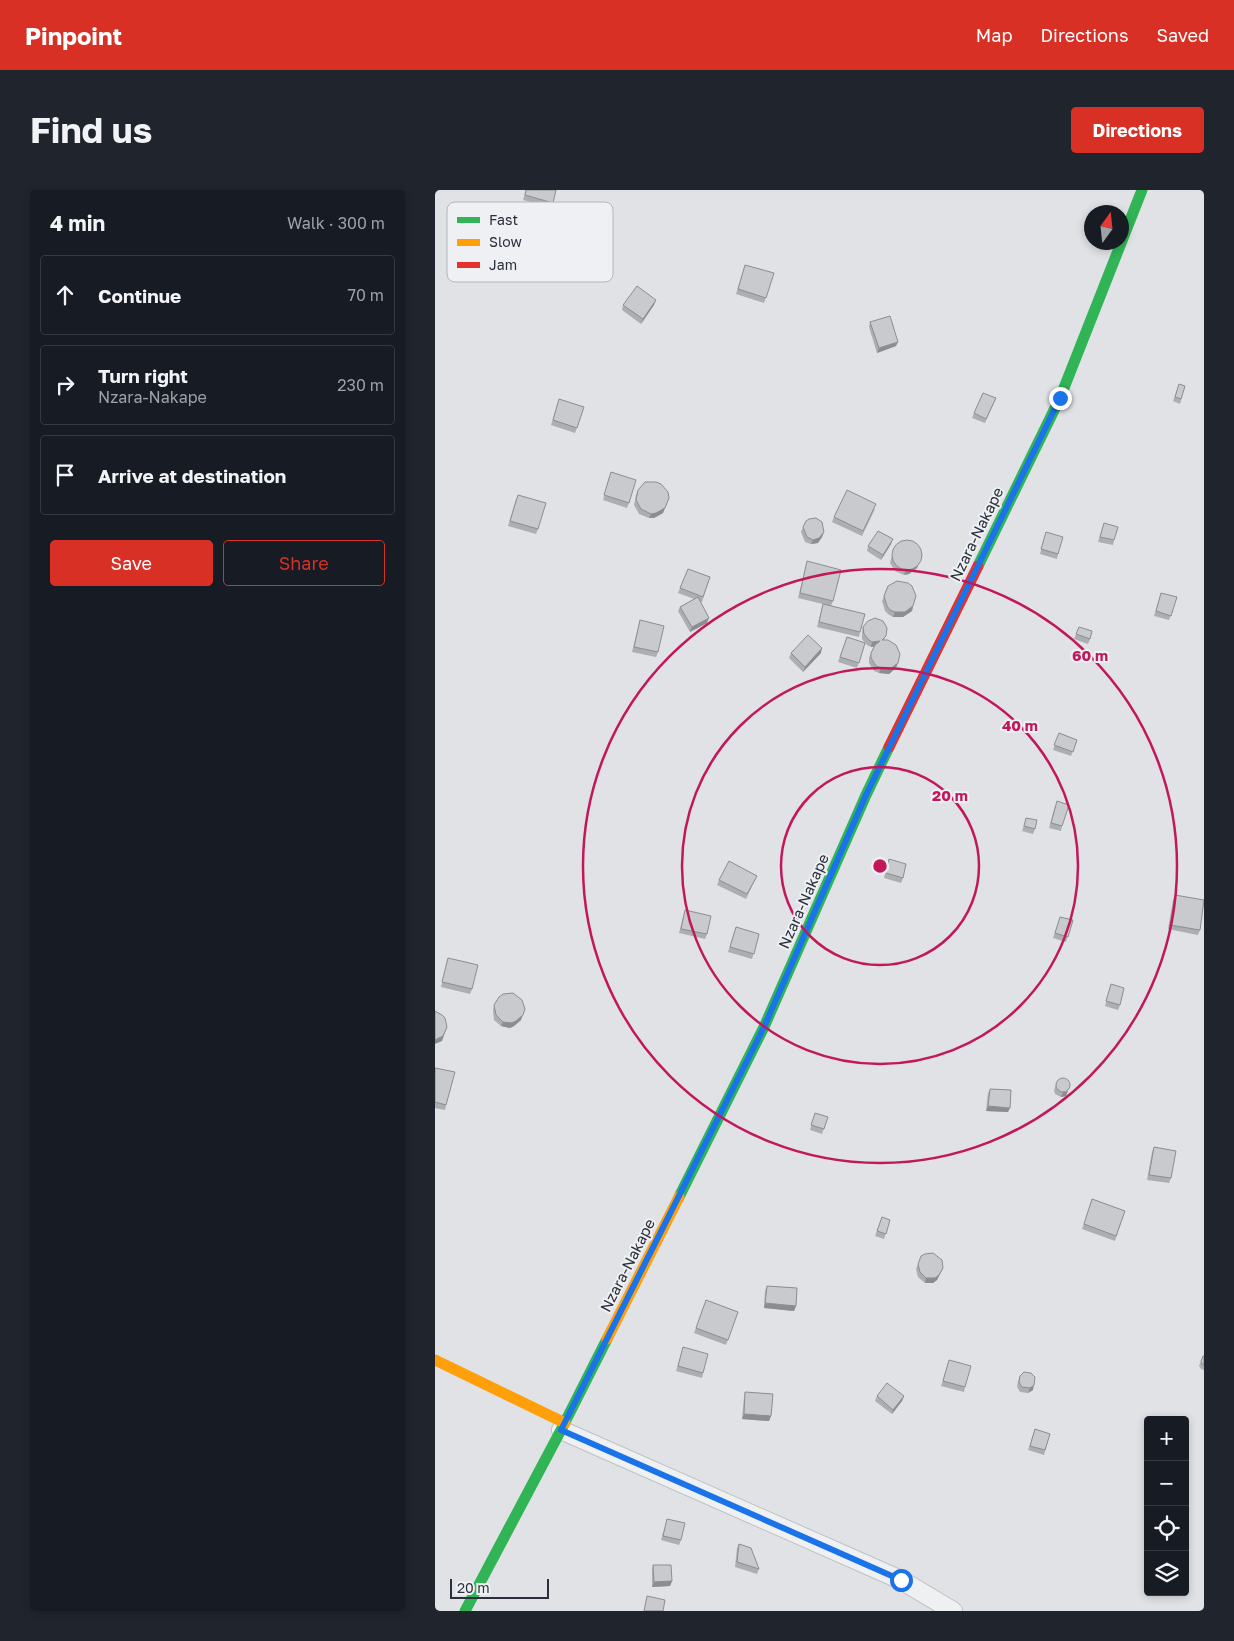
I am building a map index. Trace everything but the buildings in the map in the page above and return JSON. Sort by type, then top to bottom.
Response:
[{"type":"street","name":"Nzara-Nakape","points":[[465,1611],[563,1426],[764,1027],[866,795],[1060,398],[1142,190]]},
{"type":"street","points":[[435,1360],[563,1426]]},
{"type":"lane","points":[[563,1426],[901,1580],[953,1611]]},
{"type":"traffic: fast","points":[[978,566],[1060,398],[1142,190]]},
{"type":"traffic: fast","points":[[679,1197],[764,1027],[889,747]]},
{"type":"traffic: fast","points":[[465,1611],[607,1339]]},
{"type":"traffic: slow","points":[[607,1339],[679,1197]]},
{"type":"traffic: slow","points":[[435,1360],[565,1423]]},
{"type":"traffic: jam","points":[[889,747],[978,566]]},
{"type":"route","points":[[901,1580],[561,1430],[764,1027],[866,795],[1060,398]]}]
